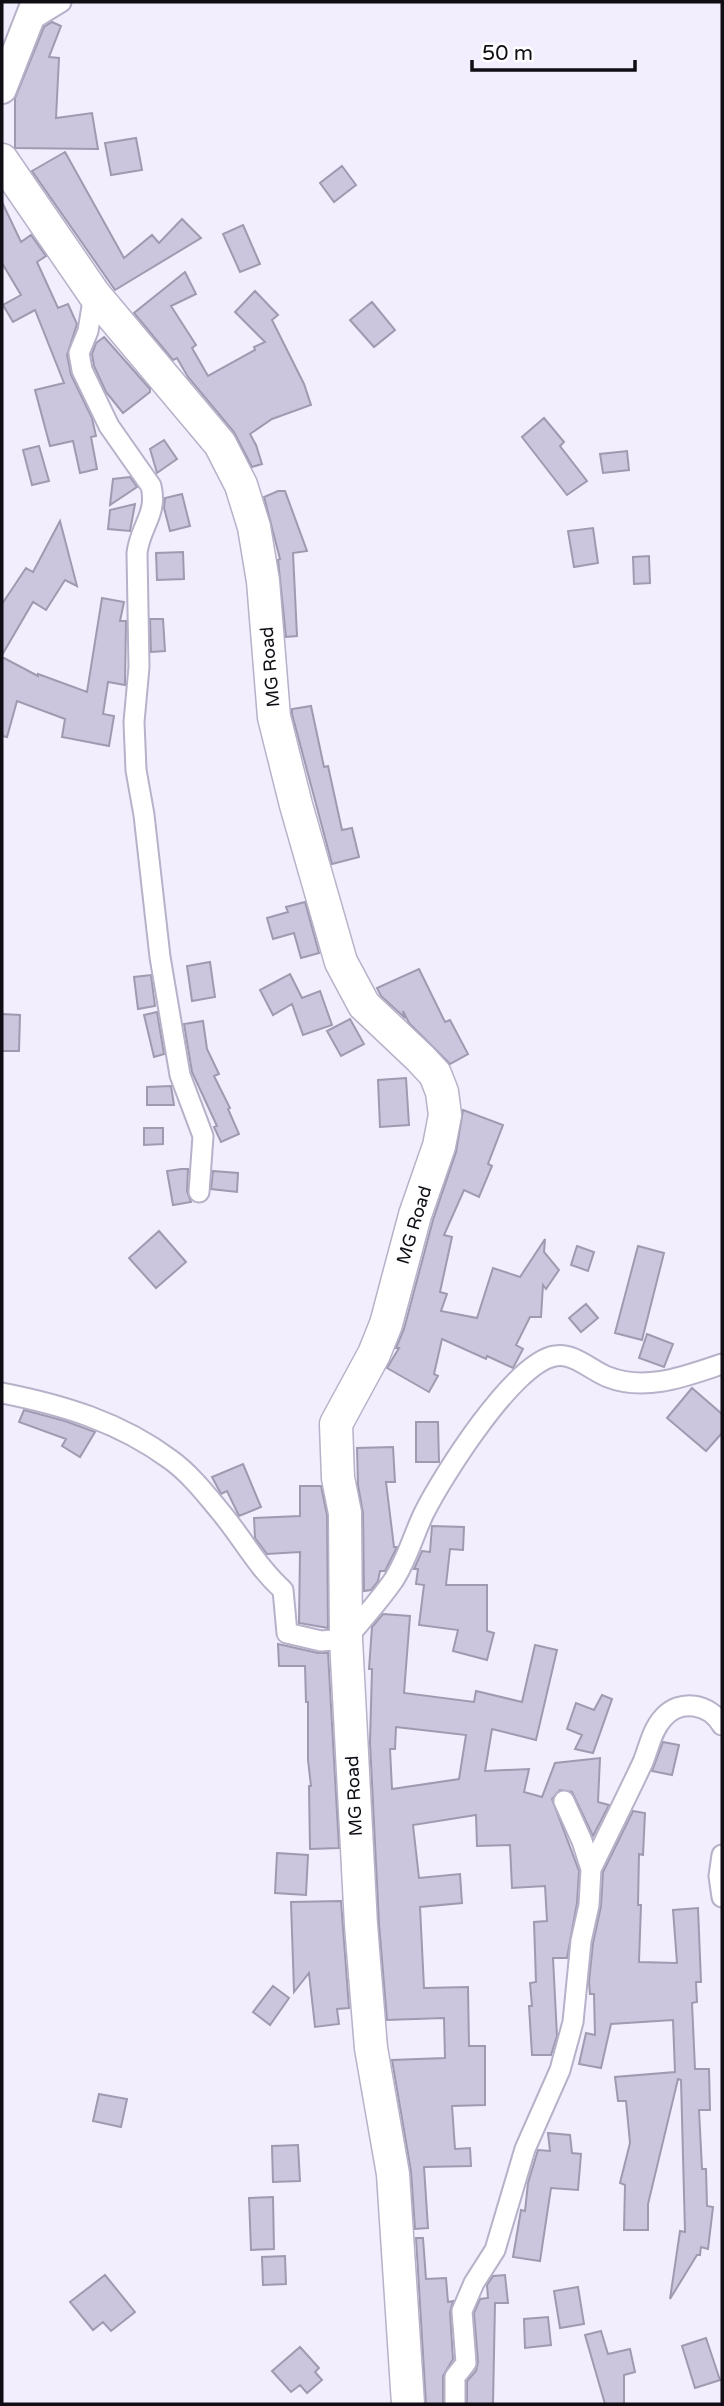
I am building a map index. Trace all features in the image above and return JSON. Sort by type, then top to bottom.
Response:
[{"type":"main road","name":"MG Road","points":[[2,160],[94,293],[220,444],[241,485],[254,527],[263,581],[274,717],[341,962],[364,1005],[435,1074],[442,1091],[445,1115],[439,1146],[415,1215],[386,1324],[336,1424],[338,1478],[345,1513],[346,1639],[359,1899],[371,2048],[393,2174],[408,2404]]},
{"type":"street","points":[[2,89],[31,12],[61,2]]},
{"type":"street","points":[[94,293],[88,331],[79,353],[82,370],[105,417],[151,486],[154,497],[153,509],[138,541],[137,553],[139,667],[134,722],[136,770],[144,815],[160,957],[180,1075],[203,1136],[199,1192]]},
{"type":"street","points":[[2,1393],[72,1408],[139,1439],[173,1461],[220,1510],[265,1574],[283,1590],[287,1633],[321,1641],[346,1639],[393,1582],[424,1514],[453,1463],[497,1404],[541,1360],[557,1355],[582,1362],[608,1377],[635,1383],[664,1382],[722,1364]]},
{"type":"street","points":[[2,1378],[30,1398]]},
{"type":"street","points":[[591,1870],[652,1735],[663,1718],[675,1709],[689,1705],[705,1708],[717,1716],[722,1725]]},
{"type":"street","points":[[455,2404],[455,2377],[466,2363],[462,2311],[474,2283],[495,2250],[525,2149],[560,2070],[573,2022],[581,1941],[589,1905],[591,1870],[582,1841],[564,1801]]},
{"type":"street","points":[[722,1855],[719,1876],[722,1897]]},
{"type":"building","points":[[52,22],[61,26],[49,57],[59,58],[56,118],[92,113],[98,149],[15,148],[15,98],[44,27]]},
{"type":"building","points":[[136,138],[142,170],[111,175],[105,143]]},
{"type":"building","points":[[65,152],[124,258],[152,235],[159,243],[182,219],[201,238],[115,290],[32,171]]},
{"type":"building","points":[[342,166],[356,185],[334,202],[320,183]]},
{"type":"building","points":[[2,202],[21,242],[31,235],[46,256],[37,262],[58,308],[68,304],[77,324],[67,355],[71,375],[92,418],[96,436],[91,437],[97,469],[80,473],[73,441],[50,446],[35,390],[64,383],[35,310],[13,322],[3,305],[21,295],[2,263]]},
{"type":"building","points":[[243,225],[260,264],[240,272],[223,234]]},
{"type":"building","points":[[185,272],[196,294],[171,306],[196,345],[192,348],[208,376],[265,342],[235,312],[255,291],[278,315],[272,320],[304,384],[311,405],[272,419],[250,434],[262,464],[252,467],[234,432],[188,377],[177,358],[173,360],[134,313]]},
{"type":"building","points":[[372,302],[395,330],[374,347],[350,320]]},
{"type":"building","points":[[104,337],[150,389],[150,392],[123,413],[106,392],[94,366],[92,354],[96,343]]},
{"type":"building","points":[[544,418],[564,442],[560,446],[587,481],[567,495],[522,437]]},
{"type":"building","points":[[164,440],[177,459],[157,473],[150,449]]},
{"type":"building","points":[[39,446],[49,481],[32,485],[23,450]]},
{"type":"building","points":[[627,451],[629,470],[603,473],[600,454]]},
{"type":"building","points":[[130,477],[137,487],[110,505],[113,479]]},
{"type":"building","points":[[285,491],[307,551],[293,553],[297,636],[286,637],[280,559],[264,497]]},
{"type":"building","points":[[182,494],[190,526],[170,531],[164,508],[165,498]]},
{"type":"building","points":[[135,504],[130,531],[108,529],[110,510]]},
{"type":"building","points":[[60,521],[77,586],[65,580],[46,610],[33,602],[2,655],[2,604],[26,568],[33,572]]},
{"type":"building","points":[[593,528],[598,563],[574,567],[568,531]]},
{"type":"building","points":[[183,552],[184,579],[157,580],[156,553]]},
{"type":"building","points":[[649,556],[650,583],[634,584],[633,557]]},
{"type":"building","points":[[102,598],[124,602],[120,621],[126,621],[125,685],[108,682],[103,714],[114,716],[109,746],[62,737],[65,719],[17,701],[7,737],[2,736],[2,657],[38,676],[87,692]]},
{"type":"building","points":[[150,619],[163,619],[165,651],[151,652]]},
{"type":"building","points":[[311,706],[324,767],[328,766],[342,830],[352,828],[359,857],[332,864],[292,714],[292,709]]},
{"type":"building","points":[[305,902],[319,953],[301,958],[294,933],[273,939],[267,918],[288,912],[286,907]]},
{"type":"building","points":[[210,962],[215,997],[192,1001],[187,966]]},
{"type":"building","points":[[419,969],[445,1022],[450,1020],[468,1054],[450,1064],[409,1023],[403,1011],[404,1017],[381,996],[377,988]]},
{"type":"building","points":[[290,974],[302,998],[320,991],[332,1025],[303,1035],[292,1004],[273,1015],[260,990]]},
{"type":"building","points":[[151,975],[155,1006],[138,1009],[134,977]]},
{"type":"building","points":[[157,1012],[164,1054],[154,1057],[144,1015]]},
{"type":"building","points":[[2,1014],[20,1015],[19,1051],[2,1051]]},
{"type":"building","points":[[350,1019],[364,1044],[341,1056],[327,1031]]},
{"type":"building","points":[[203,1021],[207,1049],[219,1074],[214,1076],[239,1134],[221,1142],[214,1127],[217,1126],[192,1072],[184,1024]]},
{"type":"building","points":[[406,1078],[409,1125],[380,1127],[378,1080]]},
{"type":"building","points":[[171,1086],[174,1105],[147,1105],[147,1087]]},
{"type":"building","points":[[463,1110],[503,1125],[488,1164],[492,1166],[479,1197],[464,1190],[444,1235],[452,1237],[440,1292],[447,1294],[441,1311],[477,1318],[493,1268],[520,1277],[545,1239],[544,1252],[559,1270],[546,1289],[543,1285],[541,1317],[530,1317],[516,1345],[523,1349],[513,1368],[442,1339],[434,1374],[438,1376],[429,1392],[387,1368],[399,1348],[396,1348],[404,1329],[433,1220],[456,1152]]},
{"type":"building","points":[[144,1128],[163,1128],[163,1144],[144,1145]]},
{"type":"building","points":[[188,1169],[187,1191],[191,1202],[173,1205],[167,1171]]},
{"type":"building","points":[[213,1171],[238,1173],[237,1192],[211,1189]]},
{"type":"building","points":[[159,1231],[186,1262],[156,1288],[129,1258]]},
{"type":"building","points":[[577,1246],[594,1252],[588,1271],[571,1265]]},
{"type":"building","points":[[638,1246],[664,1253],[642,1340],[615,1333]]},
{"type":"building","points":[[586,1304],[598,1318],[581,1332],[569,1318]]},
{"type":"building","points":[[647,1334],[673,1344],[664,1367],[639,1358]]},
{"type":"building","points":[[692,1388],[722,1414],[722,1433],[706,1451],[667,1418]]},
{"type":"building","points":[[24,1410],[95,1432],[80,1457],[62,1446],[66,1439],[19,1422]]},
{"type":"building","points":[[416,1422],[438,1422],[439,1462],[416,1462]]},
{"type":"building","points":[[393,1447],[395,1482],[386,1482],[394,1547],[397,1547],[385,1571],[380,1571],[378,1581],[371,1590],[364,1591],[363,1513],[358,1485],[357,1448]]},
{"type":"building","points":[[243,1464],[261,1507],[239,1516],[227,1491],[221,1494],[212,1477]]},
{"type":"building","points":[[300,1486],[321,1486],[327,1515],[328,1628],[299,1623],[300,1552],[267,1554],[255,1538],[254,1518],[300,1516]]},
{"type":"building","points":[[432,1526],[464,1527],[463,1550],[450,1549],[446,1585],[487,1585],[487,1631],[494,1633],[487,1660],[453,1651],[458,1630],[419,1625],[424,1585],[416,1584],[418,1569],[414,1569],[422,1551],[430,1552]]},
{"type":"building","points":[[383,1614],[410,1616],[404,1693],[474,1702],[476,1691],[522,1702],[535,1645],[557,1650],[536,1740],[492,1729],[485,1771],[529,1769],[524,1792],[542,1797],[555,1763],[600,1758],[598,1802],[609,1805],[593,1836],[572,1792],[560,1790],[552,1799],[579,1871],[577,1903],[567,1958],[553,1958],[557,2036],[551,2055],[532,2055],[529,2006],[532,2006],[530,1983],[536,1982],[534,1922],[547,1921],[545,1886],[512,1888],[510,1845],[477,1846],[476,1815],[413,1825],[419,1878],[460,1874],[462,1903],[420,1907],[424,1988],[468,1987],[469,2046],[485,2046],[485,2105],[452,2106],[455,2149],[470,2148],[471,2166],[424,2167],[428,2228],[415,2229],[411,2171],[392,2060],[445,2058],[444,2018],[387,2020],[379,1924],[370,1743],[372,1669],[369,1669],[372,1627]],"holes":[[[396,1727],[466,1735],[459,1779],[392,1789],[390,1749],[395,1749]]]},
{"type":"building","points":[[278,1644],[328,1653],[339,1848],[310,1849],[311,1786],[305,1666],[279,1666]]},
{"type":"building","points":[[602,1695],[612,1699],[593,1753],[575,1749],[582,1735],[567,1729],[576,1703],[594,1710]]},
{"type":"building","points":[[663,1742],[679,1745],[672,1775],[652,1771]]},
{"type":"building","points":[[633,1811],[645,1813],[643,1855],[639,1854],[639,1962],[677,1963],[673,1910],[698,1908],[701,1982],[696,1982],[697,2002],[692,2003],[695,2069],[709,2069],[710,2110],[699,2110],[707,2206],[713,2207],[708,2249],[701,2247],[700,2255],[697,2255],[670,2299],[680,2231],[685,2232],[681,2080],[678,2079],[648,2204],[648,2230],[624,2230],[625,2185],[620,2183],[630,2143],[626,2101],[618,2101],[615,2077],[675,2072],[673,2020],[611,2024],[601,2068],[579,2064],[586,2033],[595,2035],[594,1994],[590,1994],[589,1982],[593,1943],[601,1906],[603,1872]]},
{"type":"building","points":[[277,1853],[308,1855],[306,1895],[275,1893]]},
{"type":"building","points":[[341,1901],[349,2008],[337,2009],[339,2024],[315,2027],[309,1973],[294,1992],[291,1902]]},
{"type":"building","points":[[273,1986],[289,1998],[270,2025],[253,2012]]},
{"type":"building","points":[[99,2094],[127,2099],[121,2127],[93,2121]]},
{"type":"building","points":[[548,2133],[570,2135],[572,2153],[581,2154],[578,2190],[551,2188],[540,2261],[513,2257],[521,2210],[525,2211],[528,2183],[538,2150],[550,2151]]},
{"type":"building","points":[[298,2145],[300,2181],[273,2182],[272,2146]]},
{"type":"building","points":[[273,2197],[274,2249],[251,2250],[249,2198]]},
{"type":"building","points":[[416,2238],[423,2238],[426,2279],[446,2278],[448,2302],[453,2301],[450,2312],[453,2359],[443,2376],[443,2404],[426,2404]]},
{"type":"building","points":[[285,2256],[286,2284],[263,2285],[262,2257]]},
{"type":"building","points":[[105,2275],[135,2312],[111,2331],[103,2322],[93,2330],[70,2302]]},
{"type":"building","points":[[505,2275],[508,2303],[495,2303],[493,2404],[467,2404],[467,2381],[476,2371],[478,2362],[474,2313],[480,2299],[488,2298],[487,2285],[493,2276]]},
{"type":"building","points":[[578,2287],[584,2324],[560,2328],[554,2291]]},
{"type":"building","points":[[548,2317],[551,2345],[525,2348],[524,2319]]},
{"type":"building","points":[[601,2331],[608,2354],[630,2349],[635,2372],[624,2375],[624,2404],[605,2404],[585,2335]]},
{"type":"building","points":[[706,2338],[720,2380],[695,2388],[682,2346]]},
{"type":"building","points":[[300,2347],[319,2368],[315,2372],[322,2380],[307,2393],[300,2385],[291,2392],[272,2371]]}]
